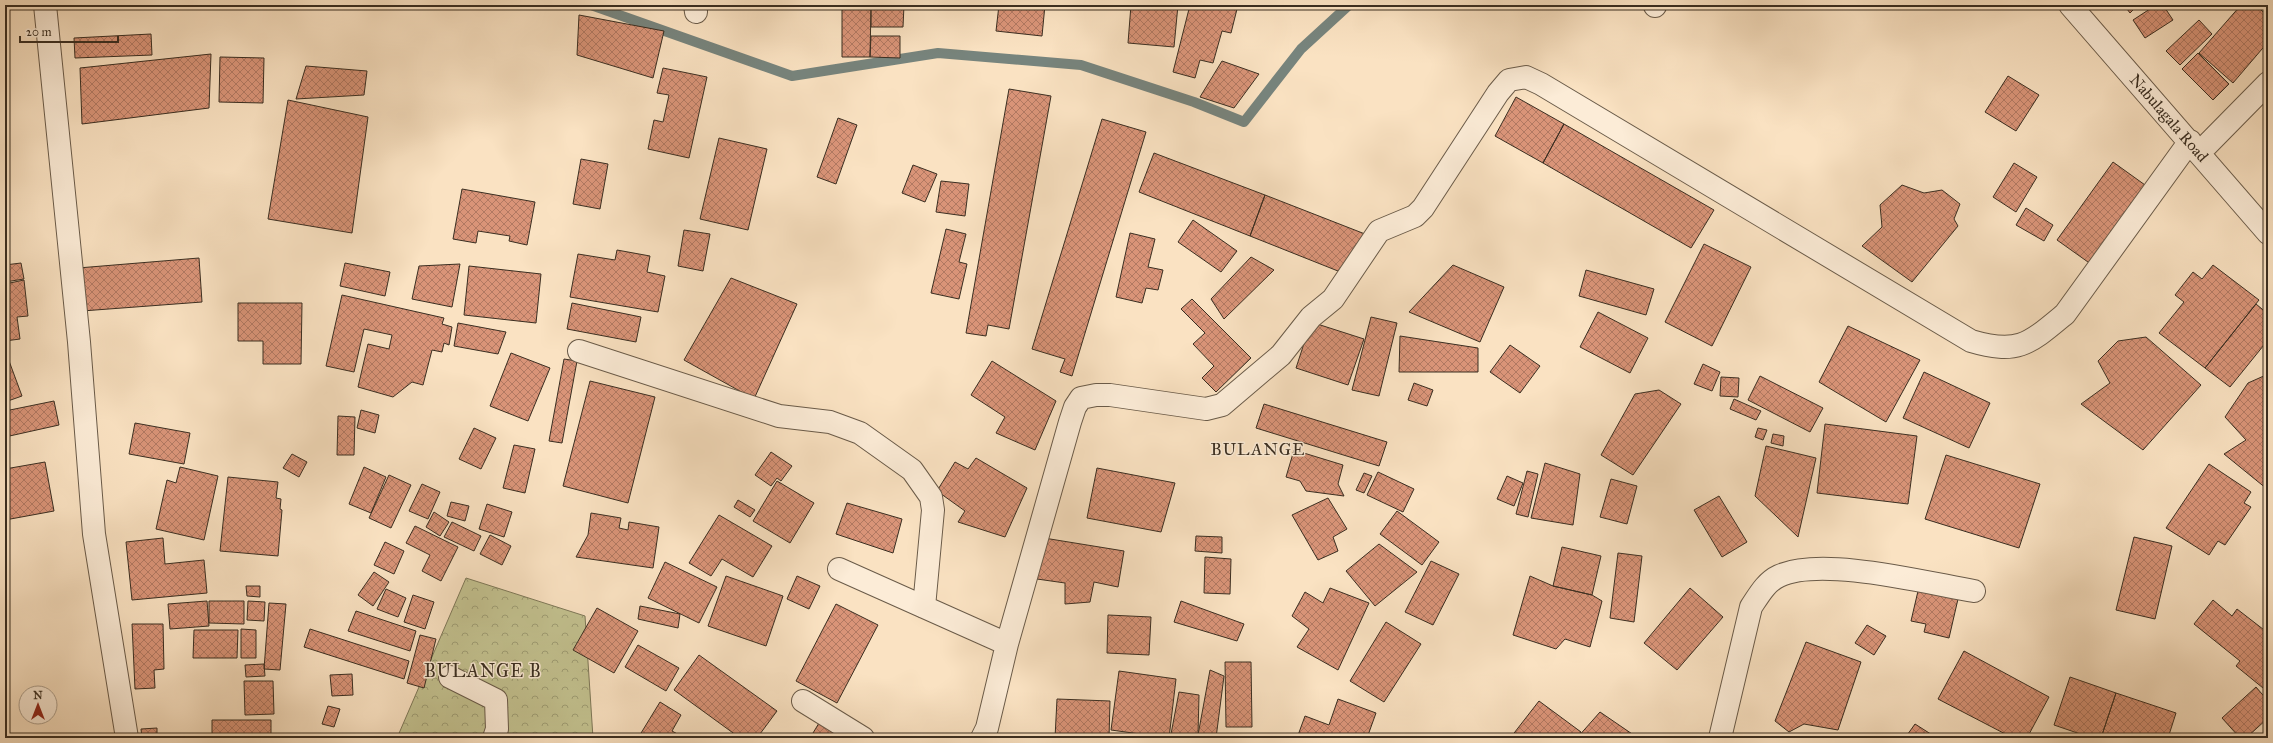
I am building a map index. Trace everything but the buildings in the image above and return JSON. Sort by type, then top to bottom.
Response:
[{"type":"street","points":[[45,5],[80,342],[94,534],[127,738]]},
{"type":"street","name":"Nabulagala Road","points":[[2070,5],[2195,147],[2268,233]]},
{"type":"street","points":[[982,738],[1070,422],[1075,407],[1081,398],[1096,394],[1110,394],[1206,409],[1222,405],[1281,355],[1311,317],[1333,299],[1379,231],[1415,216],[1423,208],[1498,93],[1509,80],[1526,77],[1541,84],[1971,341],[1994,348],[2016,347],[2026,344],[2065,314],[2195,147],[2268,83]]},
{"type":"street","points":[[579,350],[779,416],[830,422],[860,433],[912,470],[931,497],[934,510],[924,607]]},
{"type":"street","points":[[1720,738],[1751,607],[1763,588],[1778,576],[1791,572],[1840,568],[1974,591]]},
{"type":"street","points":[[840,569],[1007,644]]},
{"type":"street","points":[[450,677],[496,700],[497,728],[494,738]]},
{"type":"street","points":[[803,701],[863,738]]},
{"type":"green space","points":[[466,578],[585,616],[593,738],[397,738]]},
{"type":"waterway","points":[[591,5],[792,76],[938,53],[1081,65],[1194,102],[1244,122],[1301,49],[1349,5]]},
{"type":"district","name":"BULANGE","points":[[1258,449]]},
{"type":"district","name":"BULANGE B","points":[[483,671]]}]
